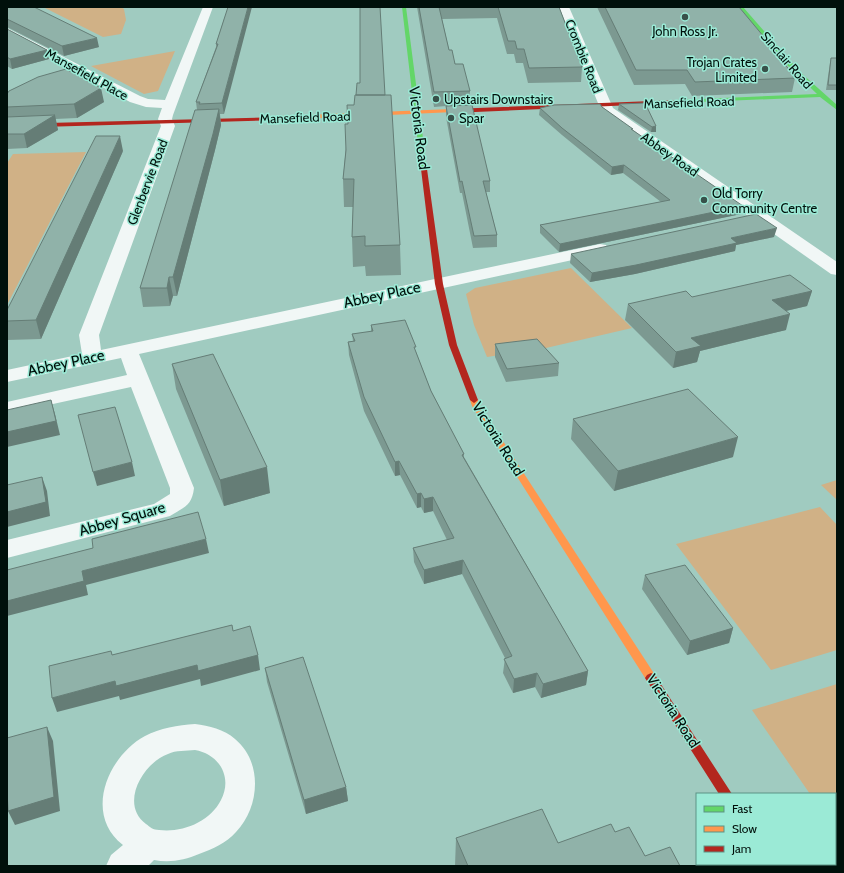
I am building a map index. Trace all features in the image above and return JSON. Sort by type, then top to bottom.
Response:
[{"type":"street","name":"Glenbervie Road","points":[[92,357],[89,335],[168,126],[165,118],[208,7]]},
{"type":"street","name":"Victoria Road","points":[[404,7],[439,284],[453,345],[476,406],[725,793]]},
{"type":"street","name":"Crombie Road","points":[[564,7],[604,105]]},
{"type":"street","name":"Sinclair Road","points":[[741,7],[790,66],[819,96],[837,108]]},
{"type":"street","name":"Mansefield Place","points":[[7,31],[135,99],[146,103],[171,104]]},
{"type":"street","name":"Mansefield Road","points":[[7,126],[417,113],[819,96]]},
{"type":"street","name":"Abbey Road","points":[[604,105],[607,110],[837,270]]},
{"type":"street","points":[[734,221],[758,216]]},
{"type":"street","name":"Abbey Place","points":[[7,376],[618,246]]},
{"type":"street","name":"Abbey Square","points":[[7,549],[162,510],[180,498],[182,488],[138,379],[128,350]]},
{"type":"street","points":[[7,408],[138,379]]},
{"type":"street","points":[[123,866],[149,844]]},
{"type":"shaded area","points":[[43,7],[121,7],[124,9],[126,20],[121,34],[103,37]]},
{"type":"shaded area","points":[[175,51],[158,91],[144,94],[91,66]]},
{"type":"shaded area","points":[[86,152],[7,305],[7,163],[13,154]]},
{"type":"shaded area","points":[[571,268],[632,328],[546,348],[487,357],[474,325],[466,294],[475,288]]},
{"type":"shaded area","points":[[837,480],[837,500],[821,485]]},
{"type":"shaded area","points":[[820,507],[837,525],[837,650],[771,670],[676,544]]},
{"type":"shaded area","points":[[837,684],[837,833],[836,793],[809,793],[752,710]]},
{"type":"building","points":[[7,7],[34,7],[97,38],[62,46],[7,19]]},
{"type":"building","points":[[228,7],[248,7],[222,103],[199,104],[200,102],[196,102],[218,44],[216,44]]},
{"type":"building","points":[[360,7],[380,7],[385,95],[356,95],[357,83],[360,83]]},
{"type":"building","points":[[419,7],[439,7],[449,50],[452,50],[455,64],[463,64],[470,91],[434,92]]},
{"type":"building","points":[[498,7],[559,7],[582,67],[529,68],[524,49],[517,49],[515,41],[508,41]]},
{"type":"building","points":[[605,7],[739,7],[774,49],[795,78],[695,82],[687,70],[636,70]]},
{"type":"building","points":[[7,29],[47,50],[10,59],[7,57]]},
{"type":"building","points":[[831,58],[837,58],[837,85],[828,85]]},
{"type":"building","points":[[66,69],[101,88],[74,104],[7,107],[7,94],[9,91],[38,77]]},
{"type":"building","points":[[355,95],[391,95],[400,245],[365,246],[365,236],[352,237],[354,179],[343,179],[346,150],[345,124],[348,124],[347,105],[354,105]]},
{"type":"building","points":[[645,103],[656,126],[652,127],[619,104]]},
{"type":"building","points":[[600,104],[633,129],[631,129],[743,206],[560,244],[540,225],[670,200],[624,165],[612,167],[562,128],[540,108],[554,105]]},
{"type":"building","points":[[472,105],[490,181],[483,181],[497,235],[474,236],[462,181],[460,182],[446,106]]},
{"type":"building","points":[[219,109],[173,277],[169,277],[167,288],[140,288],[195,110]]},
{"type":"building","points":[[55,115],[24,134],[7,134],[7,117]]},
{"type":"building","points":[[96,136],[120,136],[36,320],[7,321],[7,310]]},
{"type":"building","points":[[756,214],[777,228],[731,238],[737,243],[592,273],[571,254]]},
{"type":"building","points":[[790,275],[812,291],[772,300],[790,314],[691,338],[701,346],[676,352],[628,304],[686,291],[692,297]]},
{"type":"building","points":[[405,320],[431,391],[464,454],[462,455],[588,671],[543,684],[537,673],[514,679],[504,659],[512,656],[463,560],[424,570],[413,548],[454,538],[433,497],[424,499],[421,493],[417,494],[399,461],[395,462],[364,397],[348,342],[355,341],[352,334],[373,331],[371,325]]},
{"type":"building","points":[[537,339],[559,363],[507,369],[495,344]]},
{"type":"building","points":[[213,354],[267,467],[220,480],[172,364]]},
{"type":"building","points":[[688,389],[738,437],[618,471],[573,419]]},
{"type":"building","points":[[51,400],[56,421],[7,432],[7,410]]},
{"type":"building","points":[[115,407],[132,462],[93,472],[78,415]]},
{"type":"building","points":[[42,477],[46,502],[7,512],[7,485]]},
{"type":"building","points":[[198,512],[206,539],[82,571],[84,581],[7,601],[7,570],[93,548],[92,539]]},
{"type":"building","points":[[685,565],[733,628],[690,641],[645,575]]},
{"type":"building","points":[[232,625],[233,631],[250,626],[258,655],[198,671],[197,665],[116,686],[115,681],[52,698],[49,666],[111,651],[112,655]]},
{"type":"building","points":[[303,657],[346,787],[304,800],[265,668]]},
{"type":"building","points":[[47,727],[54,797],[8,811],[7,738]]},
{"type":"building","points":[[542,809],[558,843],[611,824],[615,832],[629,827],[645,856],[670,847],[680,866],[468,866],[456,838]]},
{"type":"traffic: fast","points":[[404,7],[424,169]]},
{"type":"traffic: fast","points":[[741,7],[798,73],[837,108]]},
{"type":"traffic: fast","points":[[677,102],[819,96]]},
{"type":"traffic: slow","points":[[280,118],[452,111]]},
{"type":"traffic: slow","points":[[474,400],[476,406],[651,678]]},
{"type":"traffic: jam","points":[[452,111],[677,102]]},
{"type":"traffic: jam","points":[[7,126],[280,118]]},
{"type":"traffic: jam","points":[[424,169],[439,284],[453,345],[474,400]]},
{"type":"traffic: jam","points":[[651,678],[725,793]]},
{"type":"place","name":"John Ross Jr.","points":[[685,17]]},
{"type":"place","name":"Trojan Crates Limited","points":[[765,69]]},
{"type":"place","name":"Upstairs Downstairs","points":[[436,99]]},
{"type":"place","name":"Spar","points":[[451,118]]},
{"type":"place","name":"Old Torry Community Centre","points":[[704,200]]}]
